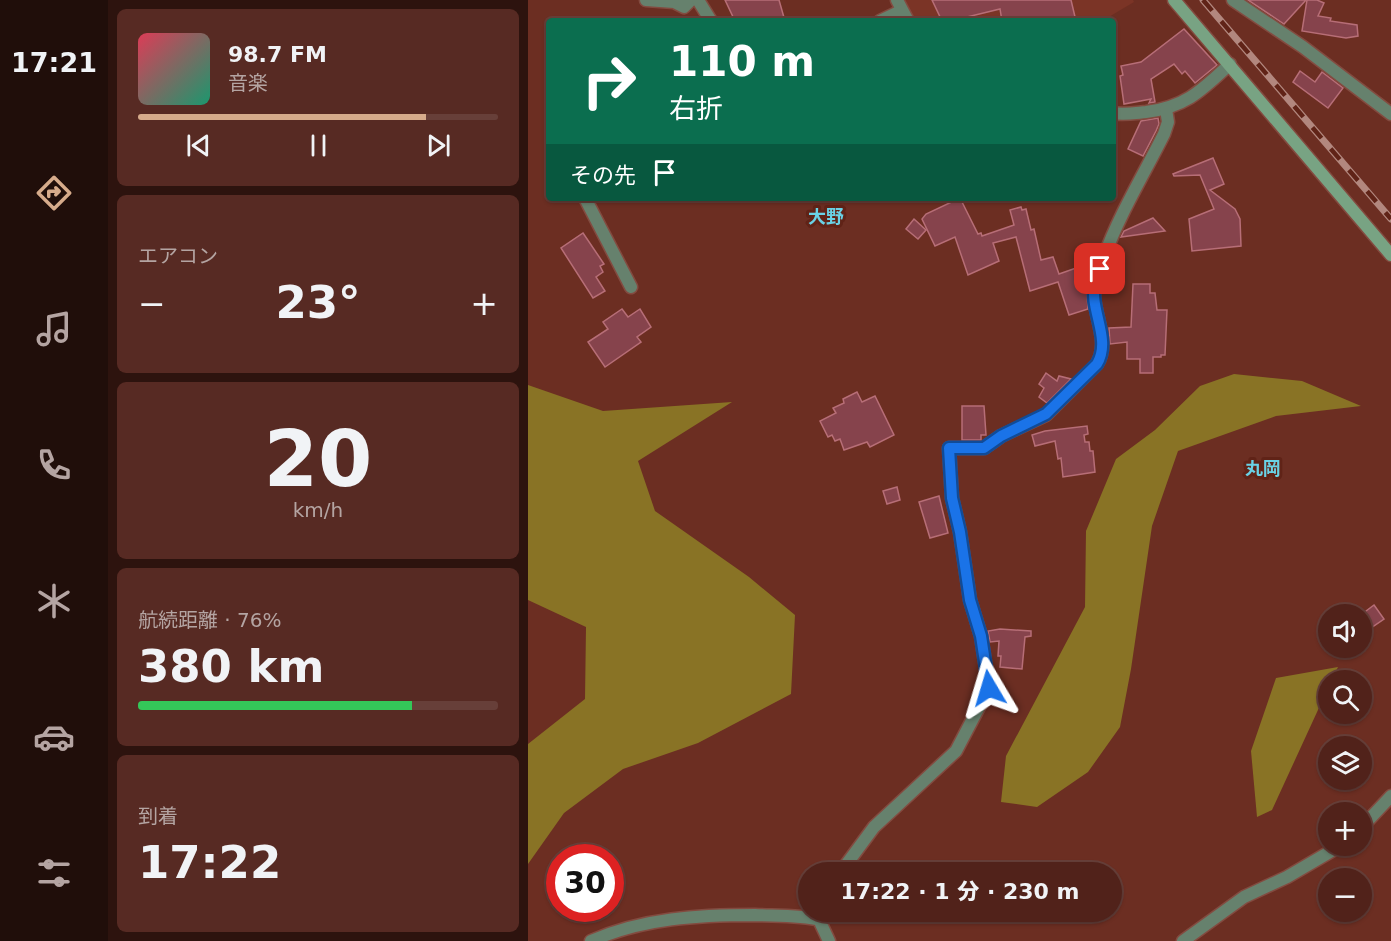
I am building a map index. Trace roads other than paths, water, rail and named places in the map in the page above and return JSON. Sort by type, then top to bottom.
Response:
[{"type":"street","points":[[646,0],[674,2],[684,7],[692,0]]},
{"type":"street","points":[[698,0],[709,18]]},
{"type":"street","points":[[1233,0],[1303,47],[1391,114]]},
{"type":"street","points":[[1177,1],[1391,255]]},
{"type":"street","points":[[886,18],[902,11]]},
{"type":"street","points":[[1116,113],[1136,113],[1176,106],[1197,94],[1230,64]]},
{"type":"street","points":[[848,862],[874,827],[956,751],[989,688],[981,636],[970,600],[960,532],[952,498],[949,448],[984,448],[1001,436],[1046,414],[1097,364],[1102,345],[1094,285],[1111,239],[1164,134],[1168,122],[1166,109]]},
{"type":"street","points":[[587,201],[631,287]]},
{"type":"street","points":[[1372,816],[1391,796]]},
{"type":"street","points":[[1183,941],[1244,897],[1287,877],[1323,856]]},
{"type":"street","points":[[591,941],[635,926],[692,916],[798,916]]},
{"type":"street","points":[[823,922],[829,941]]},
{"type":"railway","points":[[1203,0],[1391,219]]},
{"type":"district","name":"大野","points":[[826,217]]},
{"type":"district","name":"丸岡","points":[[1263,469]]}]
